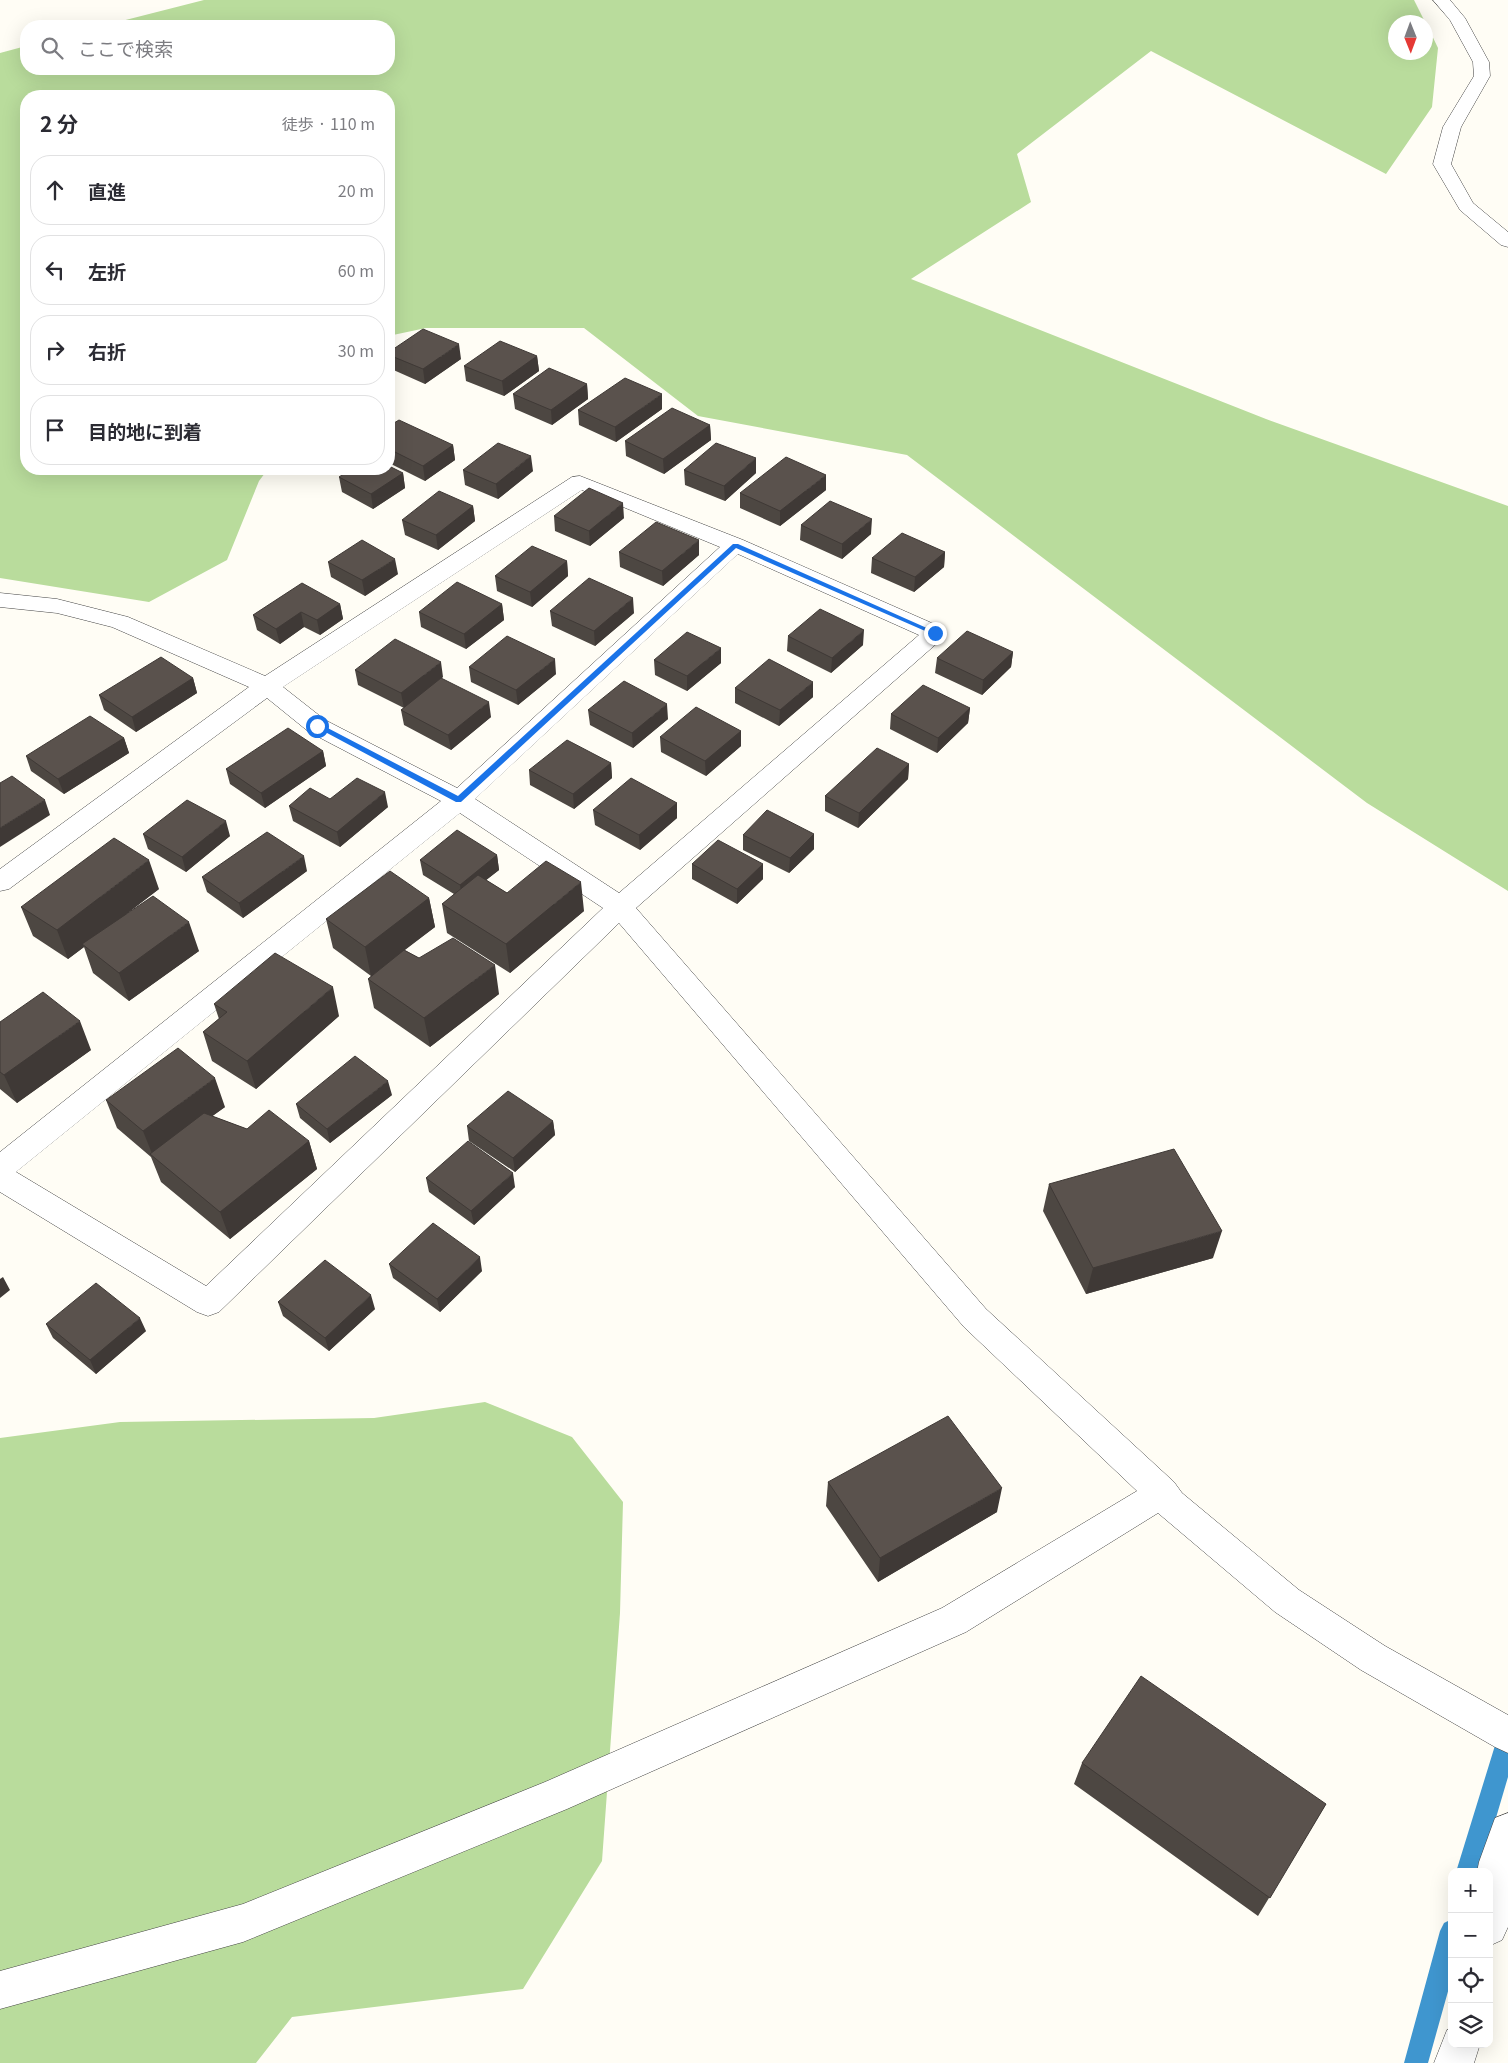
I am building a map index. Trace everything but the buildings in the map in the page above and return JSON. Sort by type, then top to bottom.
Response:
[{"type":"street","points":[[1441,0],[1457,18],[1481,62],[1482,76],[1452,127],[1442,164],[1466,206],[1508,241]]},
{"type":"street","points":[[0,882],[267,686],[580,482],[736,545],[935,633],[620,907],[208,1303],[0,1177]]},
{"type":"street","points":[[0,1168],[458,800],[736,545]]},
{"type":"street","points":[[0,600],[57,606],[120,622],[267,686],[317,726],[458,800],[620,907],[975,1318],[1162,1493],[1170,1504],[1287,1601],[1373,1658],[1508,1734]]},
{"type":"street","points":[[0,1990],[243,1923],[554,1796],[954,1620],[1162,1493]]},
{"type":"street","points":[[1491,1913],[1497,1862],[1508,1831]]},
{"type":"street","points":[[1454,2063],[1460,2048]]},
{"type":"green space","points":[[204,0],[1414,0],[1422,15],[1388,15],[1388,60],[1433,60],[1433,38],[1438,48],[1432,107],[1386,174],[1151,51],[1017,154],[1031,202],[911,279],[1266,419],[1508,506],[1508,891],[1367,803],[907,455],[698,416],[584,328],[426,328],[395,335],[395,90],[20,90],[20,475],[264,475],[259,481],[227,560],[149,602],[0,578],[0,53],[20,48],[20,75],[395,75],[395,20],[126,20]]},
{"type":"green space","points":[[485,1402],[572,1437],[623,1502],[620,1613],[602,1861],[523,1989],[292,2017],[256,2063],[0,2063],[0,1438],[120,1422],[374,1418]]},
{"type":"waterway","points":[[1469,1868],[1508,1739]]},
{"type":"waterway","points":[[1416,2063],[1448,1946]]},
{"type":"route","points":[[317,726],[458,800],[736,545],[935,633]]}]
